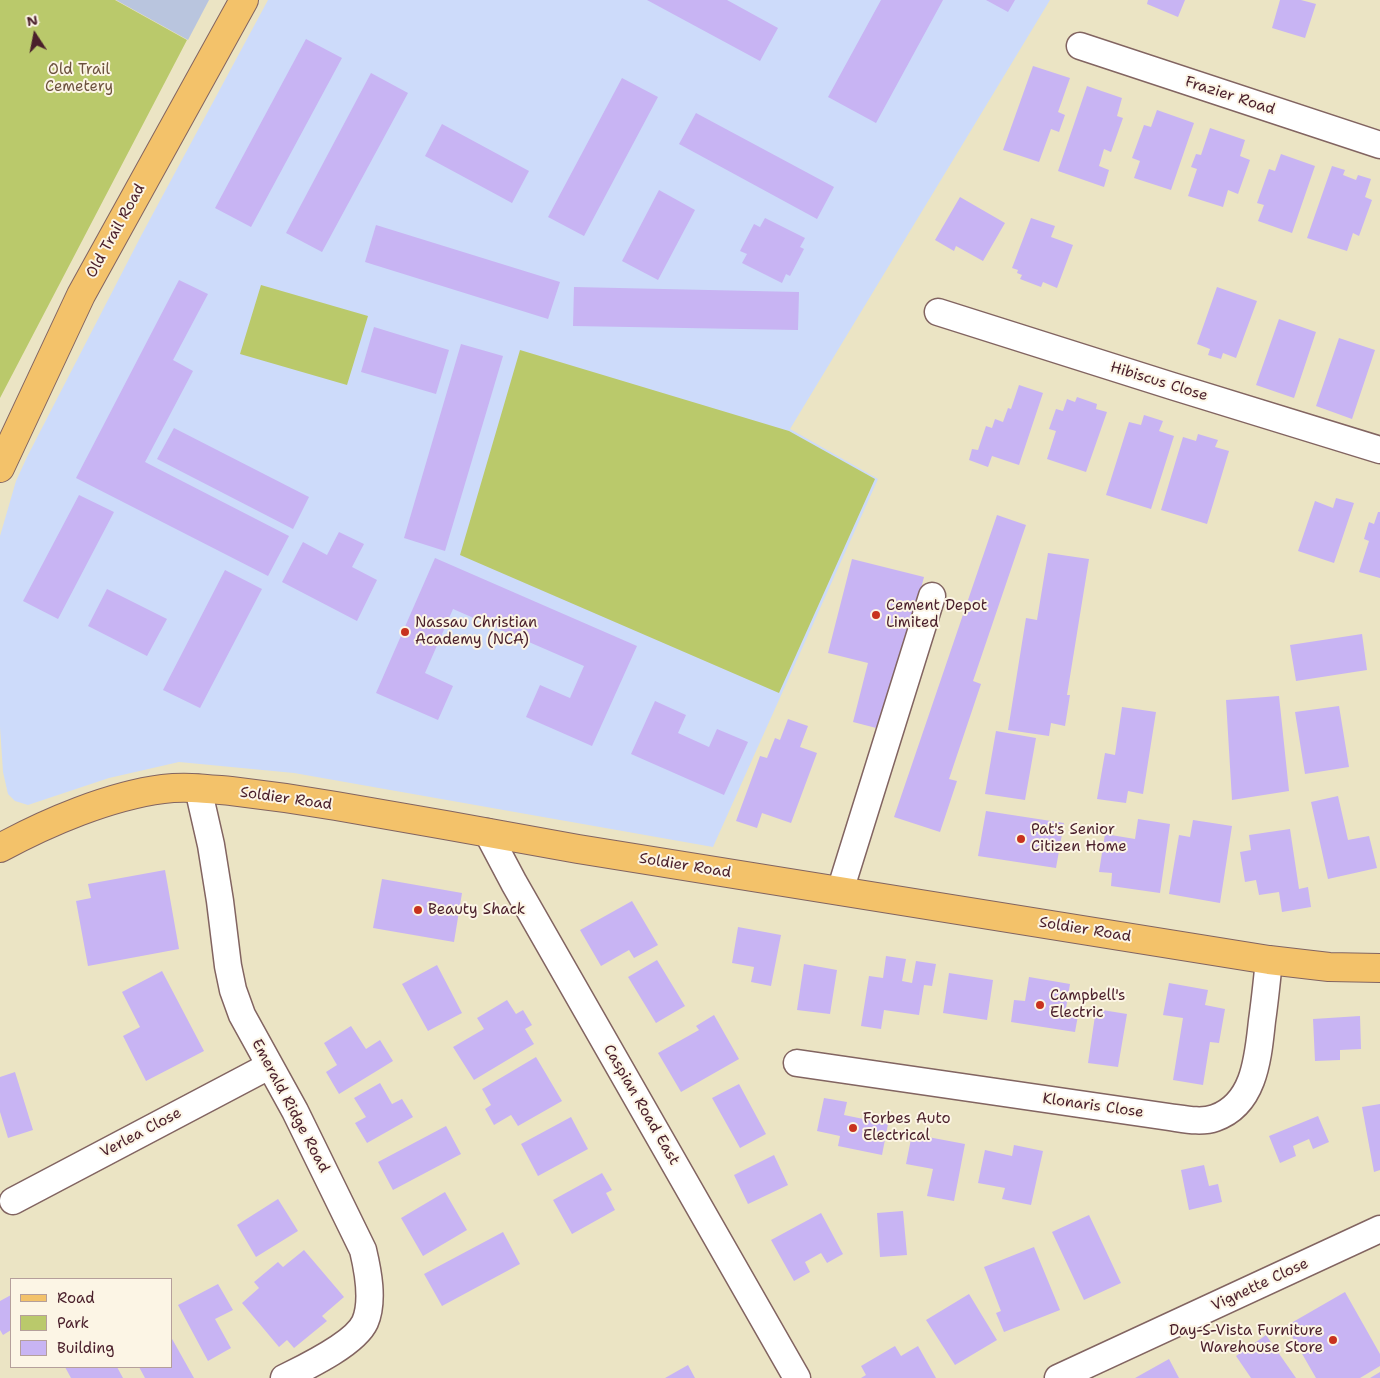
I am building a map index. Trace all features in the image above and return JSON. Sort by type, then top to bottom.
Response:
[{"type":"main road","name":"Old Trail Road","points":[[0,468],[80,295],[244,0]]},
{"type":"main road","name":"Soldier Road","points":[[0,848],[30,832],[107,802],[162,789],[198,788],[307,801],[578,849],[1269,960],[1328,967],[1380,968]]},
{"type":"street","name":"Frazier Road","points":[[1080,46],[1380,145]]},
{"type":"street","name":"Hibiscus Close","points":[[938,312],[1380,450]]},
{"type":"street","points":[[840,891],[932,596]]},
{"type":"street","name":"Emerald Ridge Road","points":[[198,788],[211,845],[233,990],[242,1015],[295,1111],[363,1250],[369,1274],[369,1303],[365,1322],[349,1341],[284,1378]]},
{"type":"street","name":"Caspian Road East","points":[[487,832],[514,883],[797,1378]]},
{"type":"street","name":"Klonaris Close","points":[[798,1062],[1169,1118],[1200,1120],[1214,1118],[1228,1112],[1248,1090],[1258,1057],[1269,960]]},
{"type":"street","name":"Verlea Close","points":[[13,1201],[269,1066]]},
{"type":"street","name":"Vignette Close","points":[[1058,1378],[1380,1229]]},
{"type":"shaded area","points":[[116,0],[209,0],[188,40]]},
{"type":"shaded area","points":[[268,0],[1050,0],[790,429],[878,479],[713,847],[294,773],[179,762],[109,778],[28,805],[15,801],[8,794],[3,772],[0,727],[0,536],[16,481],[142,234]]},
{"type":"green space","name":"Old Trail Cemetery","points":[[0,0],[115,0],[187,40],[0,398]]},
{"type":"green space","points":[[261,285],[368,316],[347,385],[240,354]]},
{"type":"green space","points":[[520,350],[789,431],[875,479],[779,693],[460,555]]},
{"type":"building","points":[[647,0],[727,0],[778,28],[760,61]]},
{"type":"building","points":[[881,0],[943,0],[876,123],[828,97]]},
{"type":"building","points":[[986,0],[1015,0],[1008,12]]},
{"type":"building","points":[[1148,0],[1185,0],[1178,17],[1147,4]]},
{"type":"building","points":[[1280,0],[1301,0],[1316,4],[1305,38],[1272,28]]},
{"type":"building","points":[[306,39],[342,58],[251,227],[215,208]]},
{"type":"building","points":[[1033,66],[1070,78],[1058,112],[1065,115],[1059,132],[1051,129],[1039,162],[1003,150]]},
{"type":"building","points":[[371,73],[408,93],[322,252],[286,233]]},
{"type":"building","points":[[622,78],[658,97],[584,236],[548,217]]},
{"type":"building","points":[[1087,86],[1122,98],[1117,116],[1123,118],[1111,152],[1104,149],[1099,166],[1109,170],[1104,187],[1058,171]]},
{"type":"building","points":[[1157,110],[1194,123],[1171,190],[1134,178],[1140,161],[1132,158],[1144,125],[1151,127]]},
{"type":"building","points":[[696,113],[834,187],[817,219],[679,144]]},
{"type":"building","points":[[442,124],[529,171],[512,203],[425,156]]},
{"type":"building","points":[[1210,128],[1245,140],[1240,156],[1250,160],[1238,194],[1228,190],[1223,207],[1188,196],[1197,169],[1191,167],[1196,154],[1201,155]]},
{"type":"building","points":[[1281,154],[1315,166],[1292,233],[1258,221],[1264,205],[1257,203],[1269,169],[1275,171]]},
{"type":"building","points":[[1332,166],[1345,170],[1343,175],[1356,180],[1358,175],[1371,179],[1365,197],[1372,200],[1359,236],[1353,233],[1347,251],[1307,238]]},
{"type":"building","points":[[659,190],[695,210],[658,280],[622,261]]},
{"type":"building","points":[[960,197],[1005,223],[983,261],[956,246],[954,251],[935,240]]},
{"type":"building","points":[[765,218],[805,238],[800,247],[804,249],[790,276],[786,274],[782,283],[742,263],[747,254],[740,251],[754,224],[760,227]]},
{"type":"building","points":[[1031,218],[1055,226],[1051,237],[1073,245],[1057,288],[1043,282],[1041,287],[1020,279],[1022,275],[1017,273],[1018,270],[1012,268]]},
{"type":"building","points":[[376,225],[560,282],[548,319],[365,262]]},
{"type":"building","points":[[179,280],[208,294],[173,360],[193,371],[145,462],[289,536],[268,576],[76,478]]},
{"type":"building","points":[[574,287],[799,292],[798,330],[573,326]]},
{"type":"building","points":[[1217,287],[1257,301],[1236,358],[1223,353],[1221,359],[1208,355],[1210,349],[1197,344]]},
{"type":"building","points":[[1279,319],[1316,332],[1294,398],[1256,385]]},
{"type":"building","points":[[374,327],[449,350],[436,394],[361,372]]},
{"type":"building","points":[[1339,338],[1375,350],[1352,419],[1316,406]]},
{"type":"building","points":[[461,344],[503,356],[445,551],[404,538]]},
{"type":"building","points":[[1019,385],[1043,393],[1019,465],[992,456],[988,467],[969,460],[972,449],[978,450],[986,426],[992,428],[995,419],[1003,422],[1008,408],[1011,409]]},
{"type":"building","points":[[1077,397],[1097,404],[1096,409],[1107,412],[1086,472],[1047,459],[1056,431],[1049,429],[1056,409],[1063,411],[1067,399],[1075,402]]},
{"type":"building","points":[[1144,415],[1163,421],[1159,431],[1174,436],[1151,509],[1106,495],[1129,422],[1141,425]]},
{"type":"building","points":[[174,428],[309,497],[293,529],[157,459]]},
{"type":"building","points":[[1198,434],[1218,440],[1215,447],[1229,451],[1207,524],[1161,510],[1183,437],[1196,441]]},
{"type":"building","points":[[79,495],[114,512],[58,619],[23,601]]},
{"type":"building","points":[[1336,498],[1354,503],[1334,563],[1298,551],[1315,501],[1333,508]]},
{"type":"building","points":[[1378,512],[1380,512],[1380,578],[1359,572],[1369,541],[1364,539],[1369,522],[1374,524]]},
{"type":"building","points":[[997,515],[1026,525],[973,681],[981,684],[949,779],[957,781],[940,832],[894,817]]},
{"type":"building","points":[[339,532],[364,544],[352,567],[377,580],[357,621],[282,582],[303,542],[327,555]]},
{"type":"building","points":[[1048,553],[1089,559],[1067,695],[1070,695],[1065,726],[1051,723],[1049,736],[1008,730],[1026,618],[1037,620]]},
{"type":"building","points":[[435,558],[637,646],[592,746],[526,717],[540,685],[570,698],[584,666],[453,609],[425,673],[453,686],[438,720],[376,693]]},
{"type":"building","name":"Cement Depot Limited","points":[[852,559],[924,577],[884,730],[853,722],[868,663],[828,653]]},
{"type":"building","points":[[225,570],[262,589],[200,708],[163,690]]},
{"type":"building","points":[[107,589],[167,619],[147,656],[88,626]]},
{"type":"building","points":[[1362,634],[1367,670],[1296,681],[1290,645]]},
{"type":"building","points":[[1279,696],[1289,791],[1232,800],[1226,700]]},
{"type":"building","points":[[655,701],[686,715],[678,733],[709,747],[717,729],[748,742],[724,795],[631,754]]},
{"type":"building","points":[[1339,706],[1349,767],[1305,774],[1295,712]]},
{"type":"building","points":[[1122,707],[1156,712],[1143,794],[1128,791],[1126,803],[1097,799],[1105,753],[1115,755]]},
{"type":"building","points":[[788,719],[808,726],[800,747],[817,753],[791,823],[762,813],[757,828],[736,821],[760,756],[767,758],[775,738],[780,740]]},
{"type":"building","name":"Pat's Senior Citizen Home","points":[[996,731],[1036,738],[1025,800],[985,794]]},
{"type":"building","points":[[1338,796],[1348,840],[1369,836],[1377,868],[1328,879],[1311,802]]},
{"type":"building","name":"Pat's Senior Citizen Home","points":[[986,811],[1064,823],[1056,868],[978,856]]},
{"type":"building","points":[[1138,819],[1170,824],[1160,893],[1111,886],[1112,873],[1099,872],[1105,834],[1135,839]]},
{"type":"building","points":[[1193,820],[1232,826],[1220,903],[1169,894],[1179,835],[1190,837]]},
{"type":"building","points":[[1290,829],[1299,889],[1308,887],[1311,907],[1282,912],[1279,892],[1259,895],[1256,880],[1245,882],[1240,852],[1251,850],[1249,835]]},
{"type":"building","points":[[165,870],[179,949],[88,966],[76,901],[91,898],[88,884]]},
{"type":"building","name":"Beauty Shack","points":[[382,879],[462,893],[454,942],[373,928]]},
{"type":"building","points":[[632,901],[658,945],[634,958],[629,950],[601,966],[580,930]]},
{"type":"building","points":[[738,927],[781,935],[771,986],[751,982],[754,967],[732,963]]},
{"type":"building","points":[[886,956],[906,959],[902,981],[912,983],[916,961],[936,964],[932,986],[924,985],[919,1015],[884,1010],[881,1029],[861,1026],[869,976],[883,978]]},
{"type":"building","points":[[657,960],[685,1006],[656,1023],[628,977]]},
{"type":"building","points":[[804,964],[837,970],[830,1014],[797,1010]]},
{"type":"building","points":[[437,965],[462,1013],[428,1031],[402,984]]},
{"type":"building","points":[[162,971],[204,1051],[146,1081],[123,1036],[140,1027],[122,992]]},
{"type":"building","points":[[949,973],[993,980],[987,1020],[943,1013]]},
{"type":"building","name":"Campbell's Electric","points":[[1029,977],[1070,984],[1066,1008],[1079,1010],[1075,1032],[1011,1022],[1014,1000],[1025,1001]]},
{"type":"building","points":[[1169,983],[1208,990],[1205,1005],[1225,1009],[1219,1043],[1210,1042],[1203,1085],[1173,1080],[1183,1018],[1163,1015]]},
{"type":"building","points":[[507,1000],[516,1014],[523,1010],[532,1025],[525,1029],[534,1044],[474,1080],[453,1047],[484,1029],[477,1018]]},
{"type":"building","points":[[1096,1009],[1127,1014],[1118,1067],[1088,1063]]},
{"type":"building","points":[[714,1015],[739,1059],[681,1092],[658,1053],[699,1030],[696,1026]]},
{"type":"building","points":[[1360,1016],[1361,1049],[1340,1050],[1340,1060],[1315,1061],[1313,1019]]},
{"type":"building","points":[[351,1026],[366,1049],[380,1040],[393,1061],[339,1094],[326,1072],[337,1065],[324,1043]]},
{"type":"building","points":[[536,1057],[562,1101],[518,1126],[511,1115],[494,1125],[485,1109],[491,1105],[482,1089]]},
{"type":"building","points":[[15,1072],[33,1130],[8,1138],[0,1112],[0,1077]]},
{"type":"building","points":[[380,1083],[392,1104],[402,1099],[413,1117],[367,1143],[355,1123],[366,1117],[354,1098]]},
{"type":"building","points":[[739,1084],[766,1134],[740,1148],[712,1098]]},
{"type":"building","name":"Forbes Auto Electrical","points":[[824,1098],[847,1102],[844,1115],[888,1124],[882,1155],[838,1146],[840,1136],[817,1131]]},
{"type":"building","points":[[1380,1104],[1380,1170],[1374,1172],[1362,1107]]},
{"type":"building","points":[[1318,1116],[1329,1142],[1313,1149],[1309,1139],[1293,1146],[1296,1156],[1280,1163],[1269,1136]]},
{"type":"building","points":[[571,1117],[588,1149],[538,1176],[521,1144]]},
{"type":"building","points":[[446,1126],[461,1154],[393,1190],[378,1162]]},
{"type":"building","points":[[912,1134],[965,1144],[954,1201],[927,1196],[933,1169],[906,1164]]},
{"type":"building","points":[[1014,1145],[1043,1151],[1031,1205],[1002,1199],[1005,1188],[978,1183],[985,1150],[1012,1156]]},
{"type":"building","points":[[774,1155],[788,1185],[748,1204],[734,1175]]},
{"type":"building","points":[[1204,1165],[1209,1186],[1218,1184],[1222,1202],[1189,1210],[1181,1170]]},
{"type":"building","points":[[602,1173],[612,1190],[606,1193],[615,1210],[572,1234],[553,1200]]},
{"type":"building","points":[[445,1192],[467,1230],[423,1256],[401,1218]]},
{"type":"building","points":[[278,1199],[298,1231],[256,1257],[237,1225]]},
{"type":"building","points":[[903,1211],[907,1255],[880,1257],[877,1213]]},
{"type":"building","points":[[821,1213],[843,1254],[827,1263],[821,1253],[805,1262],[810,1272],[794,1281],[771,1240]]},
{"type":"building","points":[[1089,1215],[1121,1283],[1084,1300],[1052,1232]]},
{"type":"building","points":[[503,1232],[520,1264],[442,1306],[424,1274]]},
{"type":"building","points":[[1034,1247],[1060,1310],[1004,1332],[996,1313],[1001,1311],[984,1267]]},
{"type":"building","points":[[304,1250],[344,1297],[322,1316],[327,1321],[294,1348],[287,1340],[279,1347],[242,1303],[259,1288],[254,1282],[278,1262],[283,1267]]},
{"type":"building","points":[[218,1284],[233,1310],[215,1319],[231,1348],[208,1361],[178,1305]]},
{"type":"building","name":"Day-S-Vista Furniture Warehouse Store","points":[[1345,1292],[1380,1354],[1380,1366],[1360,1378],[1316,1378],[1286,1326]]},
{"type":"building","points":[[969,1294],[997,1340],[955,1365],[926,1320]]},
{"type":"building","points":[[10,1296],[10,1331],[3,1335],[0,1330],[0,1301]]},
{"type":"building","points":[[1266,1335],[1296,1378],[1251,1378],[1236,1356]]},
{"type":"building","points":[[172,1339],[194,1378],[145,1378],[140,1368],[172,1368]]},
{"type":"building","points":[[895,1346],[901,1356],[918,1346],[936,1378],[861,1378],[866,1375],[861,1366]]},
{"type":"building","points":[[1169,1359],[1179,1378],[1135,1378]]},
{"type":"building","points":[[688,1365],[695,1378],[665,1378]]},
{"type":"building","points":[[66,1368],[118,1368],[123,1378],[71,1378]]},
{"type":"building","points":[[1380,1372],[1380,1378],[1370,1378]]},
{"type":"place","name":"Cement Depot Limited","points":[[876,615]]},
{"type":"place","name":"Nassau Christian Academy (NCA)","points":[[405,632]]},
{"type":"place","name":"Pat's Senior Citizen Home","points":[[1021,839]]},
{"type":"place","name":"Beauty Shack","points":[[418,910]]},
{"type":"place","name":"Campbell's Electric","points":[[1040,1005]]},
{"type":"place","name":"Forbes Auto Electrical","points":[[853,1128]]},
{"type":"place","name":"Day-S-Vista Furniture Warehouse Store","points":[[1333,1340]]}]
